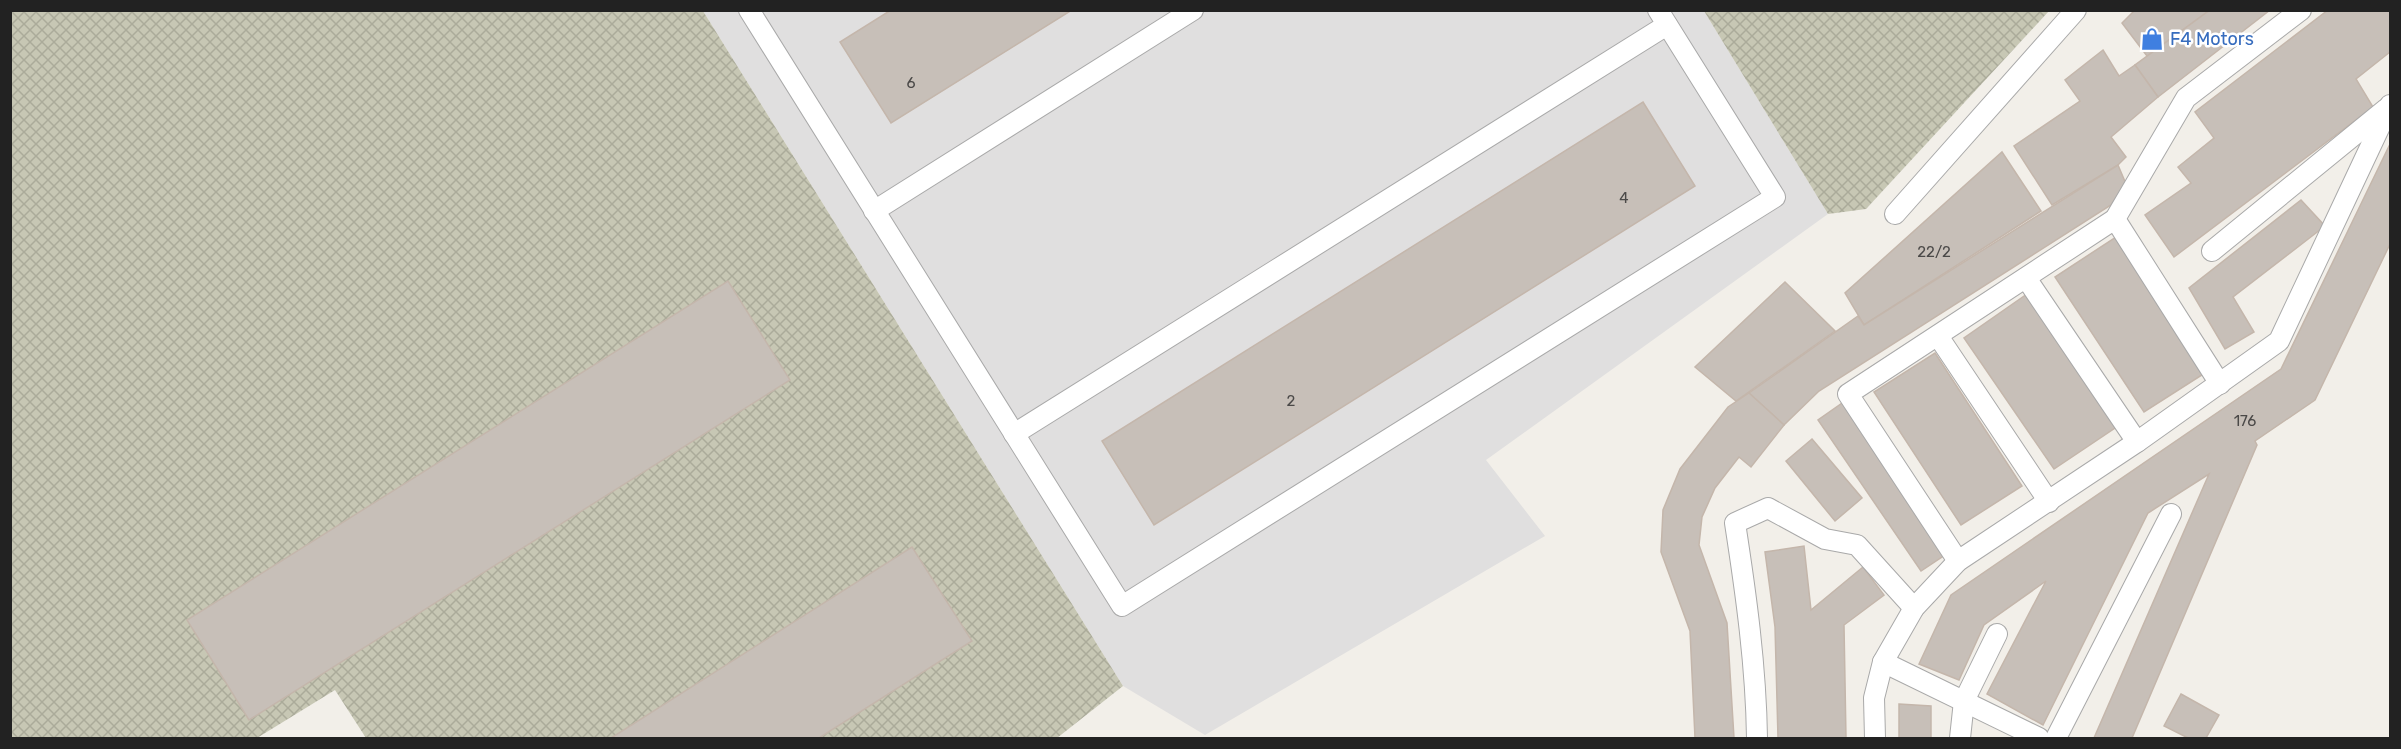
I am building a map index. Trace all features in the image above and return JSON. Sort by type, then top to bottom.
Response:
[{"type":"lane","points":[[749,10],[1014,434],[1122,606],[1775,197],[1662,18],[1014,434]]},
{"type":"lane","points":[[874,210],[1193,10]]},
{"type":"lane","points":[[1895,214],[2076,10]]},
{"type":"lane","points":[[1958,561],[1848,394],[2115,219],[2186,98],[2301,10]]},
{"type":"lane","points":[[2212,251],[2391,105]]},
{"type":"lane","points":[[1875,738],[1874,698],[1883,662],[1914,608],[1958,561],[2137,442],[2279,341],[2391,105]]},
{"type":"lane","points":[[2115,219],[2220,384]]},
{"type":"lane","points":[[2026,278],[2137,442]]},
{"type":"lane","points":[[1938,336],[2049,502]]},
{"type":"lane","points":[[1757,738],[1746,590],[1735,523],[1768,508],[1825,539],[1857,545],[1914,608]]},
{"type":"lane","points":[[2056,738],[2171,514]]},
{"type":"lane","points":[[1960,738],[1964,701],[1997,634]]},
{"type":"lane","points":[[1883,662],[2039,738]]},
{"type":"shaded area","points":[[10,11],[703,11],[1123,686],[1057,738],[366,738],[335,690],[257,738],[11,738]]},
{"type":"shaded area","points":[[703,11],[1704,11],[1828,214],[1486,460],[1545,536],[1205,735],[1123,686]]},
{"type":"shaded area","points":[[1704,11],[2049,11],[1866,209],[1828,214]]},
{"type":"building","points":[[891,10],[1072,10],[891,123],[840,42]]},
{"type":"building","name":"F4 Motors","points":[[2135,10],[2210,10],[2147,56],[2122,23]]},
{"type":"building","points":[[2210,10],[2270,10],[2158,97],[2135,65]]},
{"type":"building","points":[[2328,10],[2390,10],[2390,52],[2356,79],[2373,107],[2174,257],[2145,215],[2191,183],[2178,167],[2214,138],[2195,112]]},
{"type":"building","points":[[2103,50],[2119,76],[2135,65],[2158,97],[2111,137],[2126,157],[2118,165],[2052,205],[2014,146],[2080,101],[2065,80]]},
{"type":"building","points":[[1643,102],[1695,186],[1154,525],[1102,441]]},
{"type":"building","points":[[2390,144],[2390,244],[2315,400],[2255,441],[2257,445],[2132,738],[2094,738],[2209,474],[2148,513],[2043,725],[1987,694],[2046,581],[1984,625],[1959,680],[1919,664],[1951,595],[2281,369]]},
{"type":"building","points":[[2002,152],[2041,211],[1864,325],[1845,293]]},
{"type":"building","points":[[2118,165],[2126,184],[2111,205],[1819,391],[1784,425],[1749,393],[1858,316],[1864,325]]},
{"type":"building","points":[[2301,200],[2325,226],[2233,297],[2254,332],[2225,349],[2189,288]]},
{"type":"building","points":[[2116,237],[2205,373],[2144,412],[2055,277]]},
{"type":"building","points":[[728,281],[790,380],[249,720],[187,620]]},
{"type":"building","points":[[1785,282],[1835,331],[1736,401],[1695,367]]},
{"type":"building","points":[[2027,294],[2118,426],[2054,469],[1964,338]]},
{"type":"building","points":[[1935,353],[2022,486],[1961,525],[1874,392]]},
{"type":"building","points":[[1749,393],[1784,425],[1751,467],[1739,457],[1715,488],[1702,517],[1699,545],[1727,623],[1734,738],[1695,738],[1690,631],[1661,552],[1663,510],[1680,469],[1728,407]]},
{"type":"building","points":[[1845,401],[1948,553],[1921,571],[1818,420]]},
{"type":"building","points":[[1812,439],[1862,498],[1835,521],[1786,461]]},
{"type":"building","points":[[1804,546],[1811,610],[1863,567],[1884,595],[1844,625],[1846,738],[1778,738],[1775,627],[1765,552]]},
{"type":"building","points":[[912,547],[972,641],[819,738],[611,738]]},
{"type":"building","points":[[2181,694],[2219,715],[2206,738],[2188,738],[2164,726]]},
{"type":"building","points":[[1899,704],[1931,706],[1931,738],[1899,738]]},
{"type":"place","name":"F4 Motors","points":[[2152,39]]}]
